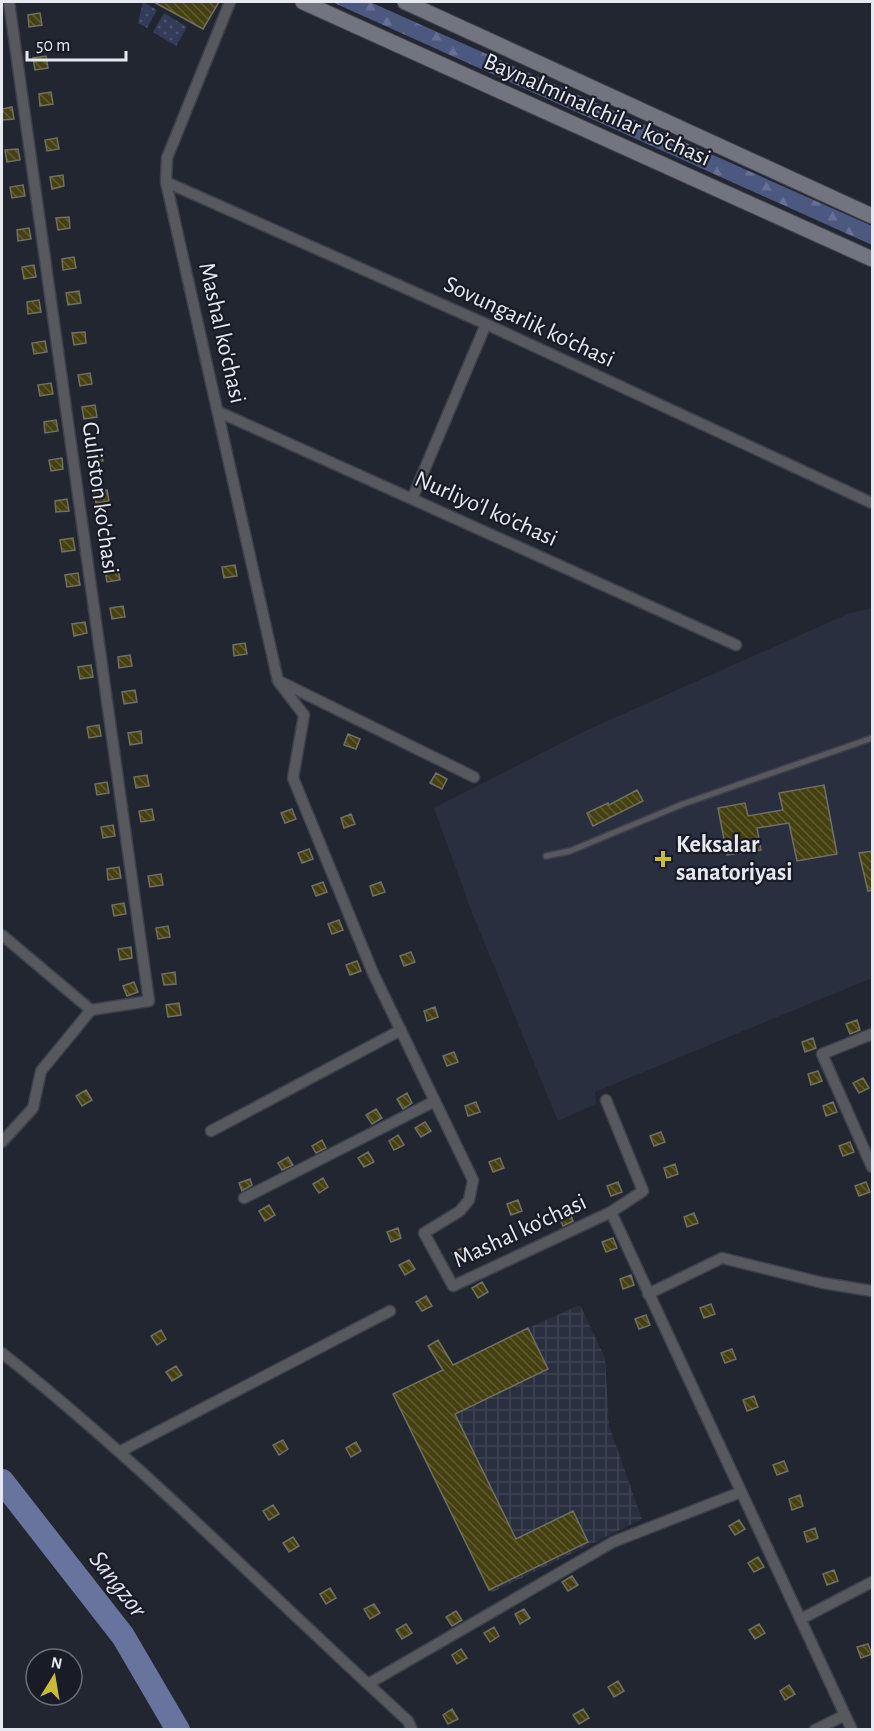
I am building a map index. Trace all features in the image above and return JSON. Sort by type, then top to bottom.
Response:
[{"type":"main road","name":"Baynalminalchilar ko’chasi","points":[[303,2],[873,259]]},
{"type":"main road","name":"Baynalminalchilar ko’chasi","points":[[405,2],[873,216]]},
{"type":"street","name":"Guliston ko'chasi","points":[[9,2],[149,1001],[91,1010]]},
{"type":"street","name":"Mashal ko'chasi","points":[[230,2],[167,158],[166,182],[278,681],[304,714],[293,778],[373,973],[472,1180],[469,1200],[460,1211],[424,1233],[453,1286],[611,1212],[852,1730]]},
{"type":"street","name":"Sovungarlik ko'chasi","points":[[166,182],[486,324],[873,503]]},
{"type":"street","points":[[412,499],[486,324]]},
{"type":"street","name":"Nurliyo'l ko'chasi","points":[[219,412],[736,645]]},
{"type":"street","points":[[278,681],[474,777]]},
{"type":"street","points":[[2,935],[91,1010],[40,1071],[33,1108],[2,1142]]},
{"type":"street","points":[[211,1131],[400,1030]]},
{"type":"street","points":[[873,1034],[822,1054],[873,1167]]},
{"type":"street","points":[[606,1100],[643,1191],[611,1212]]},
{"type":"street","points":[[244,1198],[435,1101]]},
{"type":"street","points":[[648,1294],[722,1258],[823,1283],[873,1290]]},
{"type":"street","points":[[118,1452],[390,1311]]},
{"type":"street","points":[[2,1353],[48,1389],[118,1452],[408,1721],[412,1730]]},
{"type":"street","points":[[368,1684],[613,1542],[741,1492]]},
{"type":"street","points":[[801,1619],[873,1582]]},
{"type":"street","points":[[815,1730],[845,1715]]},
{"type":"lane","points":[[546,856],[570,851],[683,804],[873,738]]},
{"type":"shaded area","points":[[143,2],[157,10],[147,28],[138,23]]},
{"type":"shaded area","points":[[164,13],[187,27],[176,46],[153,32]]},
{"type":"shaded area","name":"Keksalar sanatoriyasi","points":[[872,608],[872,978],[595,1092],[596,1104],[558,1121],[471,910],[434,808],[585,731],[850,613]]},
{"type":"shaded area","points":[[580,1305],[605,1358],[609,1426],[642,1519],[491,1593],[393,1394]]},
{"type":"green space","points":[[332,2],[370,2],[872,226],[872,245]]},
{"type":"building","points":[[154,2],[219,2],[203,29]]},
{"type":"building","points":[[40,13],[42,25],[29,27],[28,15]]},
{"type":"building","points":[[46,56],[48,68],[35,70],[33,58]]},
{"type":"building","points":[[51,92],[53,104],[40,106],[39,94]]},
{"type":"building","points":[[12,107],[14,119],[2,120],[2,109]]},
{"type":"building","points":[[57,138],[59,149],[47,151],[45,140]]},
{"type":"building","points":[[18,149],[20,160],[7,162],[5,150]]},
{"type":"building","points":[[63,175],[64,186],[52,189],[50,177]]},
{"type":"building","points":[[23,185],[25,196],[12,198],[10,187]]},
{"type":"building","points":[[69,217],[70,228],[58,230],[56,218]]},
{"type":"building","points":[[29,228],[31,239],[18,241],[17,230]]},
{"type":"building","points":[[74,257],[76,268],[63,270],[62,259]]},
{"type":"building","points":[[34,265],[36,277],[24,279],[22,267]]},
{"type":"building","points":[[79,291],[81,303],[68,305],[66,293]]},
{"type":"building","points":[[39,300],[41,312],[28,314],[27,302]]},
{"type":"building","points":[[85,332],[86,343],[74,345],[72,333]]},
{"type":"building","points":[[45,341],[47,352],[34,354],[32,343]]},
{"type":"building","points":[[90,373],[92,384],[80,386],[78,375]]},
{"type":"building","points":[[51,383],[53,394],[40,396],[38,385]]},
{"type":"building","points":[[95,405],[97,417],[84,419],[82,407]]},
{"type":"building","points":[[56,420],[58,431],[45,433],[44,422]]},
{"type":"building","points":[[101,450],[103,461],[91,463],[89,452]]},
{"type":"building","points":[[62,458],[63,469],[51,471],[49,460]]},
{"type":"building","points":[[107,490],[109,501],[96,503],[94,492]]},
{"type":"building","points":[[67,499],[69,511],[56,512],[55,501]]},
{"type":"building","points":[[73,538],[75,550],[62,552],[60,540]]},
{"type":"building","points":[[235,565],[237,576],[224,578],[222,567]]},
{"type":"building","points":[[118,569],[120,580],[107,582],[105,571]]},
{"type":"building","points":[[78,573],[80,585],[67,587],[65,575]]},
{"type":"building","points":[[123,606],[125,617],[112,619],[110,608]]},
{"type":"building","points":[[85,622],[87,633],[74,636],[72,624]]},
{"type":"building","points":[[245,643],[247,654],[234,656],[233,645]]},
{"type":"building","points":[[130,655],[132,666],[119,668],[118,657]]},
{"type":"building","points":[[91,665],[93,677],[80,679],[78,667]]},
{"type":"building","points":[[135,690],[137,702],[124,704],[122,692]]},
{"type":"building","points":[[99,725],[101,736],[89,738],[87,727]]},
{"type":"building","points":[[141,731],[142,743],[130,745],[128,733]]},
{"type":"building","points":[[348,734],[360,739],[356,749],[344,745]]},
{"type":"building","points":[[436,773],[447,779],[442,789],[430,783]]},
{"type":"building","points":[[147,775],[149,786],[136,788],[134,777]]},
{"type":"building","points":[[107,782],[109,793],[97,795],[95,784]]},
{"type":"building","points":[[824,785],[837,854],[797,861],[789,823],[757,828],[761,850],[727,855],[718,808],[745,803],[748,816],[783,810],[779,793]]},
{"type":"building","points":[[637,790],[643,801],[593,826],[587,813],[608,803],[609,805]]},
{"type":"building","points":[[152,809],[154,820],[141,822],[139,811]]},
{"type":"building","points":[[292,809],[296,819],[285,823],[281,813]]},
{"type":"building","points":[[351,814],[355,824],[344,828],[341,818]]},
{"type":"building","points":[[113,825],[115,836],[103,838],[101,827]]},
{"type":"building","points":[[309,849],[313,859],[302,863],[298,853]]},
{"type":"building","points":[[873,851],[873,890],[868,891],[859,853]]},
{"type":"building","points":[[119,867],[121,878],[108,880],[107,869]]},
{"type":"building","points":[[161,874],[163,885],[150,887],[148,876]]},
{"type":"building","points":[[323,882],[327,892],[316,896],[312,886]]},
{"type":"building","points":[[381,882],[385,892],[373,896],[370,886]]},
{"type":"building","points":[[124,903],[126,914],[114,916],[112,905]]},
{"type":"building","points":[[339,920],[343,930],[332,934],[328,924]]},
{"type":"building","points":[[168,926],[170,937],[158,939],[156,928]]},
{"type":"building","points":[[131,947],[132,958],[120,960],[118,949]]},
{"type":"building","points":[[411,952],[415,962],[404,966],[400,956]]},
{"type":"building","points":[[357,961],[361,971],[350,975],[346,965]]},
{"type":"building","points":[[175,972],[176,984],[164,985],[162,974]]},
{"type":"building","points":[[134,982],[138,992],[127,996],[123,986]]},
{"type":"building","points":[[179,1003],[181,1015],[168,1017],[166,1005]]},
{"type":"building","points":[[435,1007],[438,1017],[427,1021],[424,1011]]},
{"type":"building","points":[[857,1020],[860,1030],[850,1034],[846,1024]]},
{"type":"building","points":[[813,1038],[816,1048],[805,1052],[802,1042]]},
{"type":"building","points":[[454,1052],[458,1062],[447,1066],[443,1056]]},
{"type":"building","points":[[818,1071],[822,1081],[811,1085],[808,1074]]},
{"type":"building","points":[[863,1078],[869,1088],[859,1093],[853,1083]]},
{"type":"building","points":[[86,1090],[92,1100],[82,1106],[76,1096]]},
{"type":"building","points":[[407,1093],[412,1103],[403,1109],[397,1099]]},
{"type":"building","points":[[476,1102],[480,1112],[468,1116],[465,1106]]},
{"type":"building","points":[[833,1102],[837,1112],[826,1116],[823,1106]]},
{"type":"building","points":[[376,1109],[382,1118],[372,1124],[366,1115]]},
{"type":"building","points":[[425,1122],[431,1131],[421,1137],[415,1128]]},
{"type":"building","points":[[661,1132],[665,1142],[654,1146],[650,1136]]},
{"type":"building","points":[[398,1135],[404,1145],[394,1150],[389,1141]]},
{"type":"building","points":[[322,1140],[326,1148],[316,1153],[312,1146]]},
{"type":"building","points":[[850,1142],[854,1152],[843,1156],[839,1146]]},
{"type":"building","points":[[368,1152],[374,1162],[364,1167],[358,1158]]},
{"type":"building","points":[[288,1157],[293,1165],[282,1170],[278,1163]]},
{"type":"building","points":[[500,1158],[504,1168],[493,1172],[489,1162]]},
{"type":"building","points":[[675,1164],[678,1174],[667,1178],[664,1168]]},
{"type":"building","points":[[323,1178],[328,1187],[319,1193],[313,1184]]},
{"type":"building","points":[[250,1179],[252,1185],[242,1191],[239,1183]]},
{"type":"building","points":[[618,1182],[622,1192],[611,1196],[607,1186]]},
{"type":"building","points":[[866,1182],[870,1192],[859,1196],[855,1186]]},
{"type":"building","points":[[518,1200],[522,1211],[511,1215],[507,1204]]},
{"type":"building","points":[[269,1205],[275,1215],[265,1221],[259,1211]]},
{"type":"building","points":[[694,1213],[698,1223],[687,1227],[684,1217]]},
{"type":"building","points":[[571,1215],[573,1221],[563,1226],[560,1219]]},
{"type":"building","points":[[398,1228],[401,1238],[391,1242],[387,1232]]},
{"type":"building","points":[[613,1238],[617,1248],[606,1252],[602,1242]]},
{"type":"building","points":[[462,1248],[468,1257],[458,1263],[452,1253]]},
{"type":"building","points":[[409,1260],[415,1269],[405,1275],[399,1265]]},
{"type":"building","points":[[631,1275],[634,1285],[623,1289],[620,1279]]},
{"type":"building","points":[[482,1282],[488,1292],[478,1298],[472,1288]]},
{"type":"building","points":[[426,1296],[432,1306],[422,1311],[416,1302]]},
{"type":"building","points":[[711,1304],[715,1314],[704,1318],[700,1308]]},
{"type":"building","points":[[646,1315],[650,1325],[639,1329],[635,1319]]},
{"type":"building","points":[[528,1328],[548,1369],[455,1414],[516,1539],[573,1511],[588,1542],[489,1590],[393,1394],[443,1370],[428,1346],[438,1340],[453,1365]]},
{"type":"building","points":[[161,1330],[166,1339],[157,1345],[151,1336]]},
{"type":"building","points":[[732,1349],[736,1359],[725,1363],[721,1353]]},
{"type":"building","points":[[176,1366],[182,1375],[172,1381],[166,1372]]},
{"type":"building","points":[[754,1396],[758,1407],[747,1411],[743,1400]]},
{"type":"building","points":[[283,1440],[288,1449],[279,1455],[273,1445]]},
{"type":"building","points":[[356,1442],[361,1451],[351,1457],[346,1448]]},
{"type":"building","points":[[784,1461],[788,1471],[777,1475],[773,1465]]},
{"type":"building","points":[[800,1495],[803,1506],[792,1510],[789,1499]]},
{"type":"building","points":[[273,1505],[279,1514],[269,1520],[263,1511]]},
{"type":"building","points":[[739,1520],[745,1529],[735,1535],[729,1526]]},
{"type":"building","points":[[815,1528],[818,1538],[807,1542],[804,1532]]},
{"type":"building","points":[[293,1537],[299,1546],[289,1552],[283,1543]]},
{"type":"building","points":[[758,1557],[764,1567],[754,1572],[748,1563]]},
{"type":"building","points":[[834,1570],[838,1581],[827,1585],[823,1574]]},
{"type":"building","points":[[572,1576],[578,1585],[568,1591],[562,1582]]},
{"type":"building","points":[[330,1588],[336,1598],[326,1604],[320,1594]]},
{"type":"building","points":[[374,1604],[380,1613],[370,1619],[364,1609]]},
{"type":"building","points":[[524,1609],[530,1618],[520,1624],[515,1614]]},
{"type":"building","points":[[456,1611],[462,1620],[452,1626],[446,1617]]},
{"type":"building","points":[[406,1624],[412,1633],[402,1639],[396,1630]]},
{"type":"building","points":[[759,1624],[765,1633],[755,1639],[749,1630]]},
{"type":"building","points":[[494,1627],[499,1636],[490,1642],[484,1633]]},
{"type":"building","points":[[868,1644],[872,1654],[861,1658],[857,1647]]},
{"type":"building","points":[[461,1649],[467,1658],[457,1664],[452,1655]]},
{"type":"building","points":[[618,1681],[624,1691],[614,1697],[608,1687]]},
{"type":"building","points":[[789,1685],[795,1694],[785,1700],[780,1691]]},
{"type":"building","points":[[452,1709],[458,1719],[448,1724],[443,1715]]},
{"type":"building","points":[[583,1709],[589,1718],[579,1724],[573,1715]]},
{"type":"waterway","name":"Sangzor","points":[[2,1481],[123,1636],[178,1730]]},
{"type":"place","name":"Keksalar sanatoriyasi","points":[[663,859]]}]
